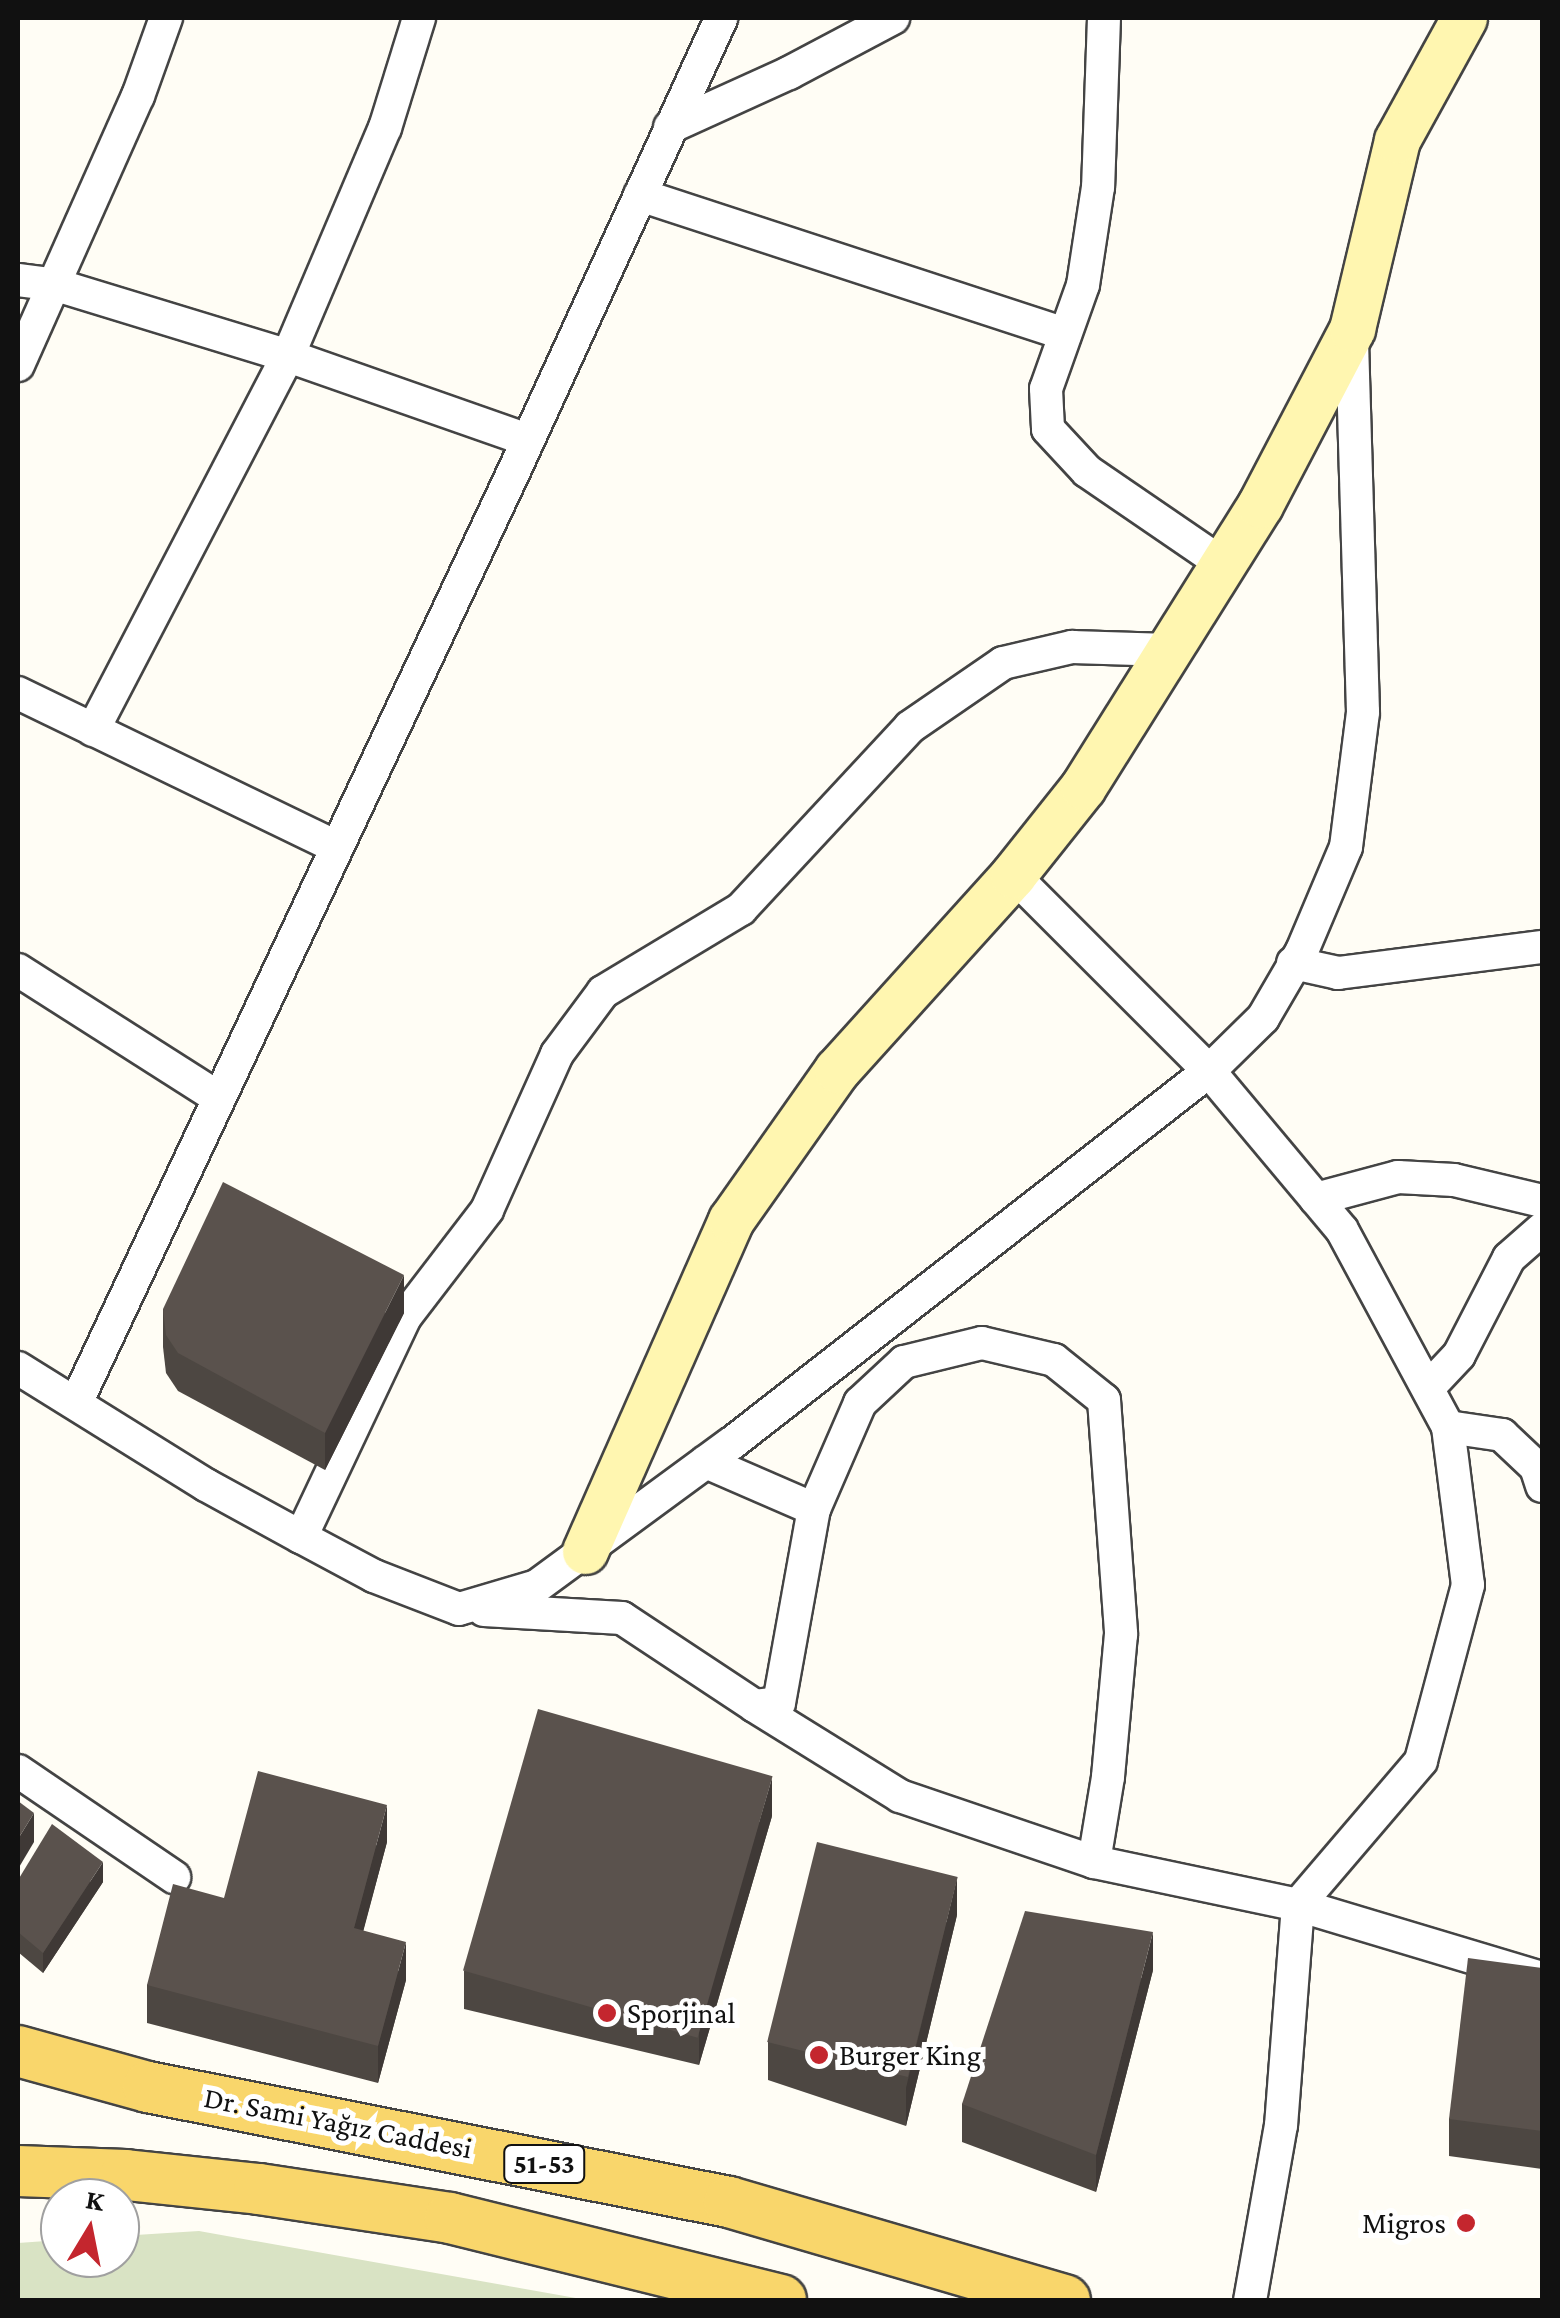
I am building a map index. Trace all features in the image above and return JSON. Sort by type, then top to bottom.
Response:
[{"type":"main road","name":"Dr. Sami Yağız Caddesi","points":[[18,2052],[148,2086],[729,2202],[1065,2300]]},
{"type":"main road","name":"51-53","points":[[18,2171],[106,2174],[259,2188],[450,2218],[782,2300]]},
{"type":"street","points":[[18,364],[138,96],[166,18]]},
{"type":"street","points":[[94,730],[288,356],[385,128],[419,18]]},
{"type":"street","points":[[670,127],[789,74],[893,18]]},
{"type":"street","points":[[1104,18],[1098,186],[1082,284],[1046,389],[1048,430],[1087,471],[1222,564]]},
{"type":"street","points":[[584,1551],[731,1220],[837,1070],[1013,875],[1083,788],[1260,505],[1352,328],[1397,140],[1464,18]]},
{"type":"street","points":[[76,1403],[528,440],[715,21]]},
{"type":"street","points":[[640,194],[1066,334]]},
{"type":"street","points":[[18,280],[53,284],[288,356],[528,440]]},
{"type":"street","points":[[459,1609],[537,1586],[706,1462],[1209,1070],[1263,1018],[1346,847],[1363,712],[1352,328]]},
{"type":"street","points":[[301,1537],[405,1316],[487,1210],[557,1054],[603,992],[741,909],[910,727],[1004,664],[1072,647],[1169,650]]},
{"type":"street","points":[[18,692],[337,847]]},
{"type":"street","points":[[1013,875],[1209,1070],[1342,1230],[1448,1426],[1468,1584],[1421,1761],[1298,1905],[1280,2125],[1250,2300]]},
{"type":"street","points":[[1293,963],[1338,974],[1542,947]]},
{"type":"street","points":[[18,970],[219,1098]]},
{"type":"street","points":[[1316,1199],[1398,1176],[1454,1180],[1542,1200]]},
{"type":"street","points":[[1428,1388],[1459,1355],[1509,1258],[1542,1229]]},
{"type":"street","points":[[755,1706],[779,1704],[814,1508],[860,1403],[904,1362],[982,1343],[1054,1360],[1104,1400],[1121,1634],[1108,1777],[1094,1862]]},
{"type":"street","points":[[18,1368],[206,1486],[374,1576],[459,1609],[622,1618],[900,1796],[1094,1862],[1298,1905],[1542,1978]]},
{"type":"street","points":[[1448,1426],[1502,1435],[1536,1467],[1542,1486]]},
{"type":"street","points":[[706,1462],[814,1508]]},
{"type":"street","points":[[18,1771],[174,1877]]},
{"type":"green space","points":[[199,2231],[587,2300],[18,2300],[18,2243],[40,2241],[40,2278],[140,2278],[140,2235]]},
{"type":"building","points":[[223,1182],[404,1275],[325,1433],[178,1353],[166,1335],[163,1309]]},
{"type":"building","points":[[538,1709],[773,1776],[698,2038],[463,1970]]},
{"type":"building","points":[[258,1771],[387,1805],[354,1928],[406,1942],[378,2046],[147,1985],[173,1884],[224,1898]]},
{"type":"building","points":[[18,1801],[34,1813],[18,1839]]},
{"type":"building","points":[[52,1824],[103,1862],[43,1953],[18,1932],[18,1880]]},
{"type":"building","points":[[817,1842],[958,1877],[908,2077],[767,2042]]},
{"type":"building","points":[[1025,1911],[1153,1932],[1096,2155],[962,2104]]},
{"type":"building","points":[[1468,1958],[1542,1968],[1542,2131],[1449,2119]]},
{"type":"place","name":"Sporjinal","points":[[607,2013]]},
{"type":"place","name":"Burger King","points":[[819,2055]]},
{"type":"place","name":"Migros","points":[[1466,2223]]}]
